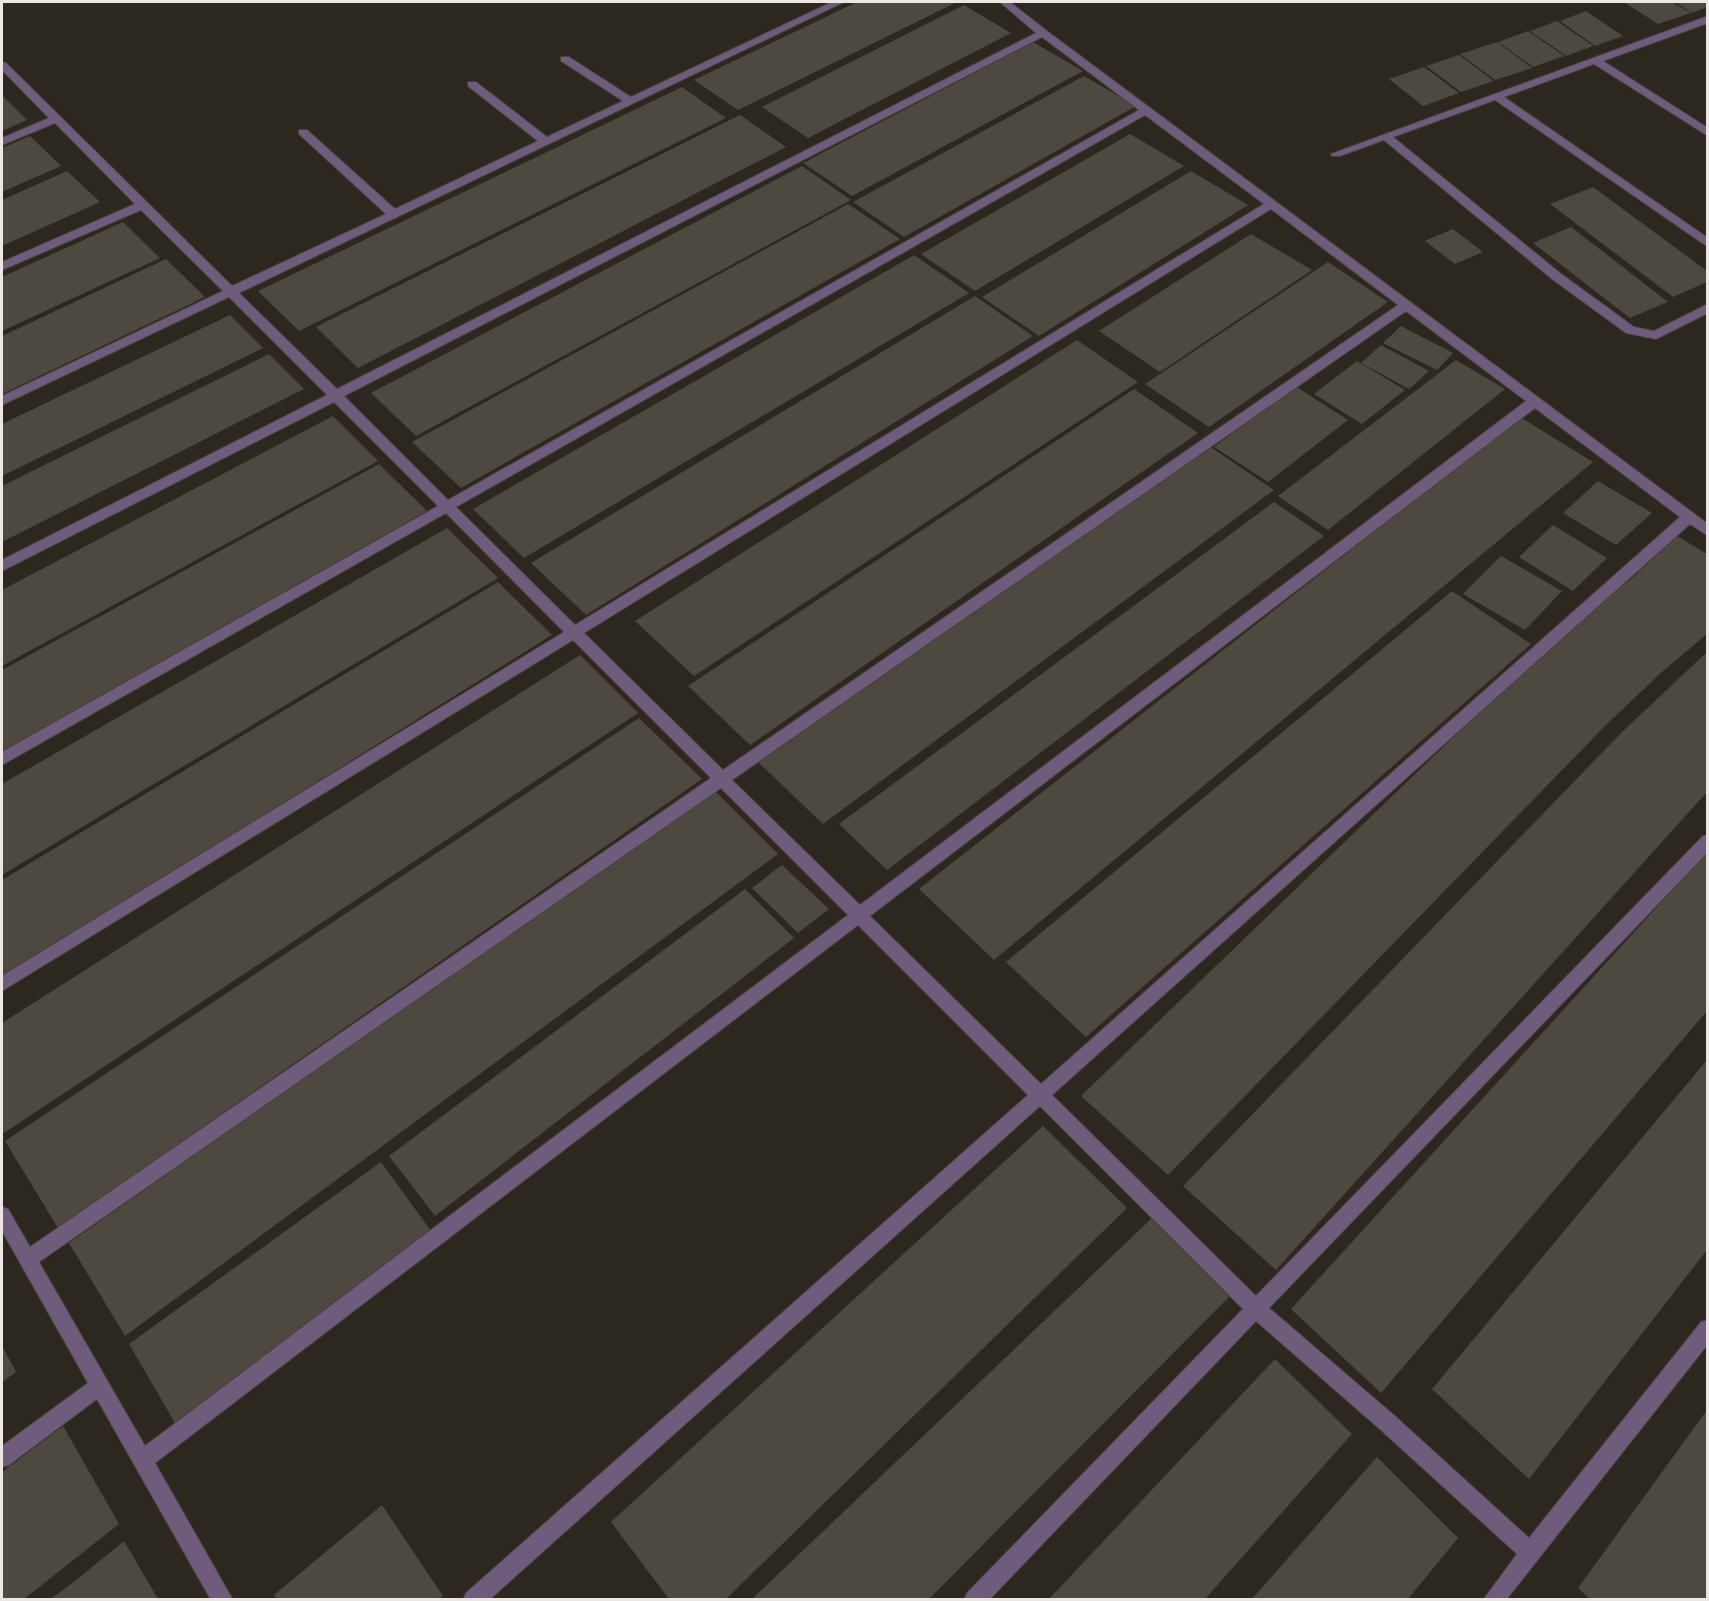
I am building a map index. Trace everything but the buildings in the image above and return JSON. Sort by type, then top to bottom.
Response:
[{"type":"street","points":[[2,402],[839,2]]},
{"type":"street","points":[[1005,2],[1707,531]]},
{"type":"street","points":[[1336,154],[1704,23]]},
{"type":"street","points":[[2,566],[1044,33]]},
{"type":"street","points":[[565,59],[630,101]]},
{"type":"street","points":[[1595,60],[1707,133]]},
{"type":"street","points":[[2,65],[1255,1308],[1389,1424],[1531,1553]]},
{"type":"street","points":[[472,84],[545,141]]},
{"type":"street","points":[[1496,96],[1707,244]]},
{"type":"street","points":[[2,759],[1146,110]]},
{"type":"street","points":[[2,141],[56,119]]},
{"type":"street","points":[[303,132],[393,214]]},
{"type":"street","points":[[1386,136],[1556,276],[1630,330],[1656,335],[1707,308]]},
{"type":"street","points":[[2,984],[1271,204]]},
{"type":"street","points":[[2,266],[142,205]]},
{"type":"street","points":[[27,1260],[1406,305]]},
{"type":"street","points":[[143,1460],[1535,401]]},
{"type":"street","points":[[473,1599],[1689,517]]},
{"type":"street","points":[[974,1599],[1707,841]]},
{"type":"street","points":[[2,1215],[223,1599]]},
{"type":"street","points":[[1493,1599],[1707,1329]]},
{"type":"street","points":[[2,1458],[99,1386]]}]
